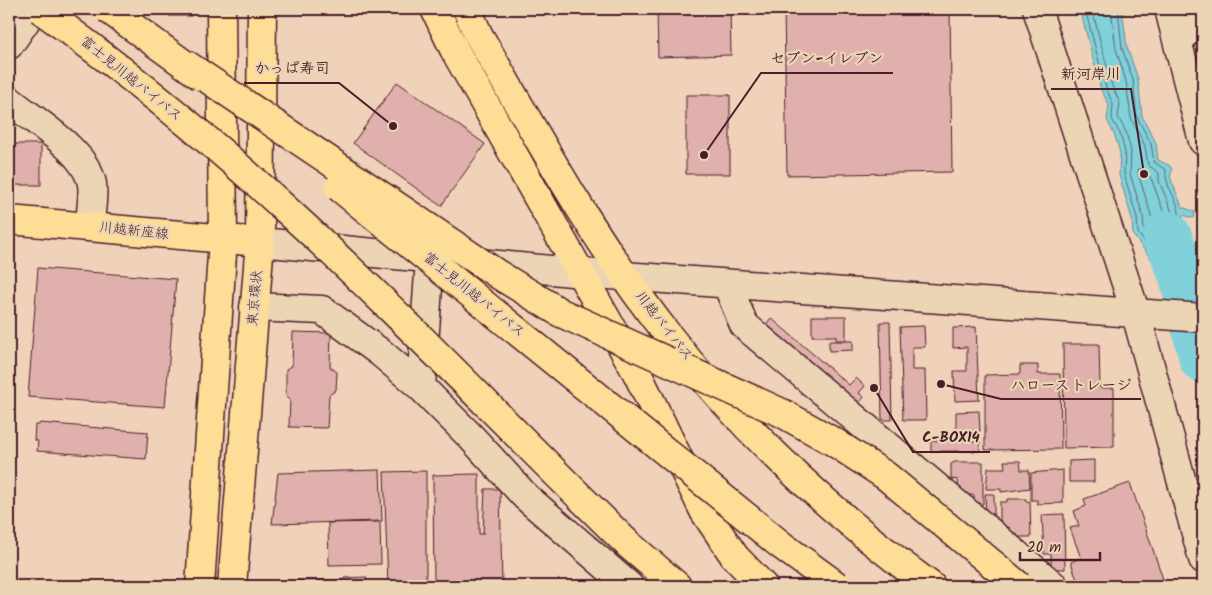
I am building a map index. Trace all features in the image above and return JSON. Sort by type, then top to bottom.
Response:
[{"type":"main road","name":"富士見川越バイパス","points":[[40,9],[109,59],[289,212],[371,289],[628,544],[677,586]]},
{"type":"main road","name":"富士見川越バイパス","points":[[108,9],[187,65],[781,545],[837,586]]},
{"type":"main road","points":[[200,586],[223,239],[221,9]]},
{"type":"main road","name":"東京環状","points":[[232,586],[260,242],[262,9]]},
{"type":"main road","points":[[436,9],[454,49],[638,373],[704,511],[735,557],[763,586]]},
{"type":"main road","name":"川越バイパス","points":[[467,9],[478,34],[563,181],[666,334],[723,399],[786,465],[850,524],[931,586]]},
{"type":"main road","points":[[187,65],[499,275],[561,313],[782,413],[834,442],[886,476],[1019,586]]},
{"type":"main road","name":"川越新座線","points":[[9,220],[260,242]]},
{"type":"street","points":[[9,45],[34,9]]},
{"type":"street","points":[[1037,9],[1142,314],[1203,559]]},
{"type":"street","points":[[1169,9],[1203,141]]},
{"type":"street","points":[[1177,39],[1203,21]]},
{"type":"street","points":[[9,100],[52,134],[83,162],[92,186],[90,226]]},
{"type":"street","points":[[260,242],[582,273],[1203,318]]},
{"type":"street","points":[[421,387],[430,259]]},
{"type":"street","points":[[727,284],[744,325],[1054,586]]},
{"type":"street","points":[[254,307],[322,310],[381,353],[421,387],[472,438],[526,497],[629,586]]},
{"type":"water","points":[[1080,9],[1122,9],[1127,47],[1138,79],[1142,116],[1156,143],[1158,160],[1170,166],[1172,170],[1170,177],[1182,207],[1195,212],[1194,218],[1182,215],[1190,241],[1182,250],[1194,297],[1171,296],[1162,284],[1159,269],[1133,235],[1132,219],[1119,175],[1120,153],[1115,136],[1107,120],[1109,105],[1101,90]]},
{"type":"building","points":[[169,9],[191,9],[191,16],[169,16]]},
{"type":"building","points":[[657,9],[730,9],[731,55],[658,57]]},
{"type":"building","points":[[784,9],[950,9],[952,172],[787,175]]},
{"type":"building","points":[[1203,40],[1203,66],[1191,48]]},
{"type":"building","points":[[397,82],[485,144],[441,206],[353,143]]},
{"type":"building","points":[[686,95],[730,95],[730,174],[686,174]]},
{"type":"building","points":[[9,144],[41,144],[41,185],[9,185]]},
{"type":"building","points":[[38,268],[176,279],[165,407],[28,397]]},
{"type":"building","points":[[812,316],[846,316],[846,340],[836,340],[836,336],[812,336]]},
{"type":"building","points":[[771,318],[849,385],[856,378],[865,386],[859,393],[864,397],[858,405],[765,326]]},
{"type":"building","points":[[880,322],[890,322],[892,420],[882,420]]},
{"type":"building","points":[[924,326],[925,347],[912,347],[912,370],[925,370],[926,420],[903,420],[900,327]]},
{"type":"building","points":[[976,327],[979,400],[955,401],[954,371],[967,371],[967,347],[953,348],[953,328]]},
{"type":"building","points":[[293,332],[331,333],[330,367],[337,372],[336,390],[329,395],[327,428],[289,427],[290,399],[286,395],[286,369],[292,366]]},
{"type":"building","points":[[829,341],[853,341],[853,350],[829,351]]},
{"type":"building","points":[[1063,344],[1099,344],[1100,388],[1114,388],[1114,447],[1064,448]]},
{"type":"building","points":[[1020,365],[1038,365],[1038,374],[1060,374],[1061,449],[985,450],[985,375],[1020,374]]},
{"type":"building","points":[[979,411],[980,431],[956,432],[956,412]]},
{"type":"building","points":[[40,423],[148,432],[146,459],[37,451],[38,441],[34,440],[35,425]]},
{"type":"building","points":[[931,441],[980,441],[980,451],[931,451]]},
{"type":"building","points":[[1094,460],[1094,482],[1069,482],[1069,461]]},
{"type":"building","points":[[1004,461],[1020,461],[1021,470],[1029,470],[1030,488],[1001,492],[1001,489],[986,489],[988,468],[1005,468]]},
{"type":"building","points":[[955,462],[983,462],[983,504],[974,505],[974,495],[963,495],[959,492],[958,480],[951,479],[951,464]]},
{"type":"building","points":[[380,470],[382,521],[272,524],[278,473]]},
{"type":"building","points":[[1063,470],[1063,503],[1037,504],[1037,500],[1031,500],[1031,473]]},
{"type":"building","points":[[426,471],[426,586],[388,586],[384,472]]},
{"type":"building","points":[[479,474],[479,534],[483,534],[485,489],[500,489],[502,586],[434,586],[433,475]]},
{"type":"building","points":[[1130,483],[1163,579],[1143,586],[1079,586],[1071,562],[1081,558],[1070,528],[1079,526],[1074,511],[1086,506],[1084,499]]},
{"type":"building","points":[[985,494],[994,494],[994,514],[986,514]]},
{"type":"building","points":[[1007,499],[1026,499],[1026,502],[1030,501],[1031,537],[1017,537],[1017,534],[1010,535],[1009,527],[1000,527],[1000,502],[1007,502]]},
{"type":"building","points":[[1064,514],[1065,569],[1051,569],[1051,554],[1044,554],[1042,515]]},
{"type":"building","points":[[380,522],[381,564],[329,565],[328,523]]},
{"type":"building","points":[[366,577],[367,586],[345,586],[344,578]]},
{"type":"building","points":[[343,580],[343,586],[274,586],[274,581]]},
{"type":"waterway","points":[[1167,235],[1183,276],[1203,359]]},
{"type":"place","name":"かっぱ寿司","points":[[393,126]]},
{"type":"place","name":"セブン-イレブン","points":[[704,155]]},
{"type":"place","name":"新河岸川","points":[[1144,174]]},
{"type":"place","name":"ハローストレージ","points":[[941,384]]},
{"type":"place","name":"C-BOX14","points":[[874,388]]}]
